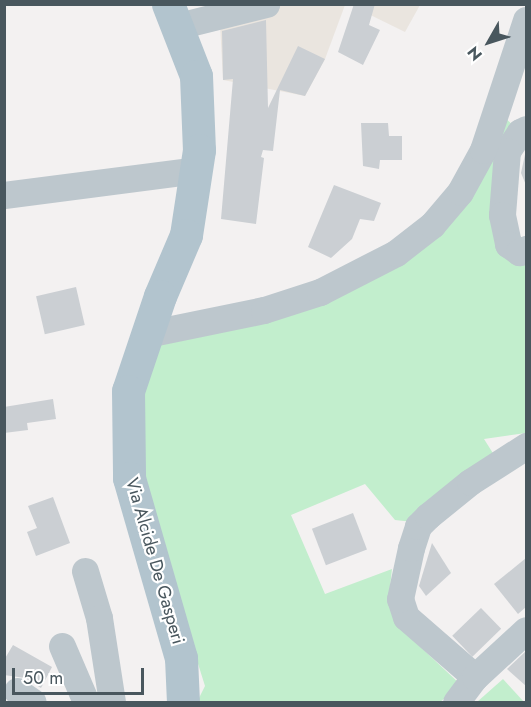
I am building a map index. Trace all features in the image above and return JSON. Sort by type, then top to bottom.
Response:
[{"type":"main road","name":"Via Alcide De Gasperi","points":[[173,15],[196,76],[196,170],[186,235],[147,334],[128,391],[129,478],[181,658],[179,698]]},
{"type":"lane","points":[[173,15],[266,4]]},
{"type":"lane","points":[[147,334],[264,310],[320,292],[396,253],[432,225],[460,192],[483,150],[526,20]]},
{"type":"lane","points":[[526,129],[519,132],[507,151],[502,215],[508,244],[519,252],[526,249]]},
{"type":"lane","points":[[4,195],[196,170]]},
{"type":"lane","points":[[475,677],[405,617],[400,599],[411,548],[418,526],[428,516],[470,482],[526,446]]},
{"type":"lane","points":[[85,571],[99,618],[112,702]]},
{"type":"lane","points":[[456,702],[475,677],[526,630]]},
{"type":"lane","points":[[62,646],[86,702]]},
{"type":"shaded area","points":[[219,5],[345,5],[325,59],[305,96],[223,80]]},
{"type":"shaded area","points":[[350,5],[420,5],[405,32]]},
{"type":"green space","points":[[499,112],[520,132],[502,215],[526,249],[526,433],[484,439],[496,458],[413,522],[395,520],[365,484],[291,515],[325,594],[392,569],[389,596],[396,624],[461,685],[440,702],[197,702],[205,686],[143,488],[137,408],[155,332],[264,310],[432,225]]},
{"type":"green space","points":[[503,679],[524,702],[477,702]]},
{"type":"building","points":[[354,4],[375,4],[369,25],[380,30],[363,65],[338,52]]},
{"type":"building","points":[[266,20],[268,108],[298,46],[325,59],[305,96],[280,90],[273,151],[263,150],[261,157],[264,158],[256,224],[221,219],[233,79],[223,80],[222,31]]},
{"type":"building","points":[[361,123],[388,123],[389,136],[402,136],[402,160],[380,160],[379,169],[363,166]]},
{"type":"building","points":[[526,150],[526,185],[521,173]]},
{"type":"building","points":[[334,185],[381,203],[374,221],[360,219],[352,239],[331,258],[308,247]]},
{"type":"building","points":[[76,287],[85,325],[45,334],[36,296]]},
{"type":"building","points":[[53,399],[56,419],[27,423],[28,430],[4,433],[4,407]]},
{"type":"building","points":[[53,497],[70,543],[36,556],[27,532],[37,528],[28,506]]},
{"type":"building","points":[[353,513],[367,549],[326,565],[312,529]]},
{"type":"building","points":[[432,543],[451,573],[426,596],[419,586]]},
{"type":"building","points":[[526,558],[526,607],[518,614],[494,584]]},
{"type":"building","points":[[481,608],[501,629],[472,657],[452,636]]},
{"type":"building","points":[[13,645],[52,667],[41,688],[25,678],[4,675],[4,660]]},
{"type":"building","points":[[526,651],[526,686],[507,669]]}]
